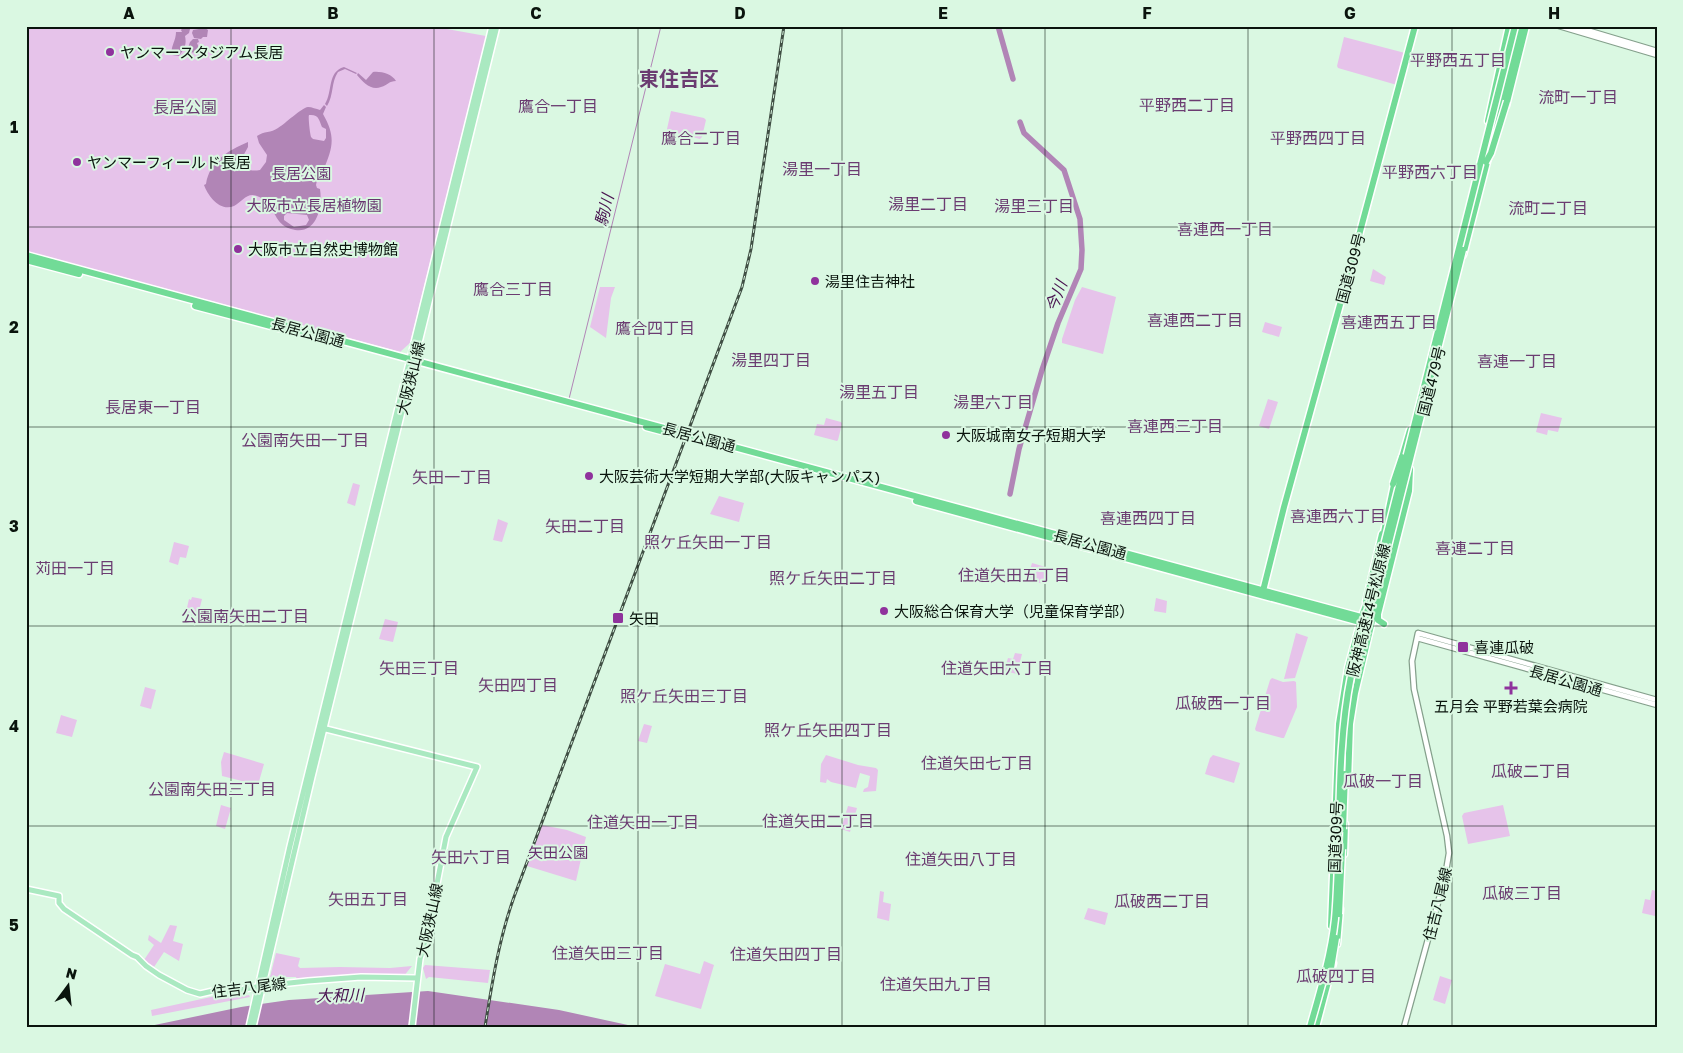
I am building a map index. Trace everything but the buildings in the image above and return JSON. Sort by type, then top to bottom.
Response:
[{"type":"highway","name":"国道309号","points":[[1262,593],[1414,26]]},
{"type":"highway","name":"阪神高速14号松原線","points":[[1309,1027],[1326,967],[1334,926],[1343,732],[1348,692],[1359,642],[1516,26]]},
{"type":"highway","name":"阪神高速14号松原線","points":[[1315,1027],[1331,968],[1339,919],[1347,733],[1352,693],[1486,162],[1516,26]]},
{"type":"highway","name":"国道479号","points":[[1371,623],[1483,171],[1516,26]]},
{"type":"highway","points":[[1483,171],[1482,148],[1516,26]]},
{"type":"highway","points":[[1483,171],[1501,125],[1526,26]]},
{"type":"highway","points":[[1486,162],[1499,128],[1526,26]]},
{"type":"highway","name":"国道479号","points":[[1361,620],[1378,560],[1394,485],[1483,171]]},
{"type":"highway","name":"長居公園通","points":[[26,255],[1371,623]]},
{"type":"highway","name":"長居公園通","points":[[26,260],[412,362]]},
{"type":"highway","points":[[1364,608],[1393,484],[1412,432]]},
{"type":"highway","points":[[1374,612],[1408,485],[1415,441]]},
{"type":"highway","points":[[1384,624],[1378,620],[1378,614],[1409,491],[1410,469]]},
{"type":"highway","name":"国道309号","points":[[1309,1027],[1326,960],[1330,935],[1340,724],[1348,668],[1361,620]]},
{"type":"highway","name":"国道309号","points":[[1315,1027],[1337,943],[1350,724],[1356,685],[1371,623]]},
{"type":"main road","name":"大阪狭山線","points":[[412,362],[492,26]]},
{"type":"main road","name":"大阪狭山線","points":[[249,1027],[412,362],[497,26]]},
{"type":"main road","points":[[1559,26],[1657,53]]},
{"type":"main road","points":[[1573,26],[1657,53]]},
{"type":"main road","name":"長居公園通","points":[[1418,636],[1657,700]]},
{"type":"main road","name":"長居公園通","points":[[1418,636],[1657,705]]},
{"type":"main road","name":"住吉八尾線","points":[[1404,1027],[1445,877],[1449,853],[1414,688],[1412,661],[1418,636]]},
{"type":"main road","name":"大阪狭山線","points":[[322,728],[477,767],[446,837],[417,980],[412,1027]]},
{"type":"main road","points":[[277,893],[293,846]]},
{"type":"main road","points":[[287,896],[296,859],[293,846]]},
{"type":"main road","name":"住吉八尾線","points":[[26,890],[59,896],[59,904],[64,909],[137,957],[152,971],[192,992],[200,994],[213,991],[228,992],[292,982],[353,978],[417,980]]},
{"type":"main road","name":"大阪狭山線","points":[[253,1027],[260,986]]},
{"type":"green space","name":"長居公園","points":[[26,26],[430,26],[486,36],[410,343],[400,352],[26,251]]},
{"type":"green space","points":[[1344,37],[1405,53],[1397,85],[1338,68]]},
{"type":"green space","points":[[671,111],[704,118],[706,120],[702,137],[700,139],[668,131]]},
{"type":"green space","points":[[1373,269],[1386,277],[1384,285],[1370,281]]},
{"type":"green space","points":[[600,287],[615,287],[611,298],[606,338],[590,327]]},
{"type":"green space","points":[[1082,287],[1116,297],[1103,354],[1062,343],[1075,300]]},
{"type":"green space","points":[[1265,322],[1282,327],[1279,337],[1262,332]]},
{"type":"green space","points":[[1268,399],[1278,402],[1269,429],[1259,426]]},
{"type":"green space","points":[[1541,413],[1562,418],[1558,432],[1548,430],[1547,435],[1536,432]]},
{"type":"green space","points":[[826,418],[841,422],[842,424],[837,441],[814,435],[817,424],[824,425]]},
{"type":"green space","points":[[353,483],[360,485],[355,506],[347,503]]},
{"type":"green space","points":[[719,496],[744,503],[739,522],[710,514]]},
{"type":"green space","points":[[498,519],[508,523],[502,542],[493,540]]},
{"type":"green space","points":[[174,542],[189,546],[186,558],[180,557],[178,565],[169,562]]},
{"type":"green space","points":[[1032,563],[1049,568],[1044,584],[1027,580]]},
{"type":"green space","points":[[192,597],[202,599],[197,619],[185,616],[189,599],[191,600]]},
{"type":"green space","points":[[1156,598],[1167,601],[1166,613],[1154,611]]},
{"type":"green space","points":[[385,619],[398,622],[393,642],[379,639]]},
{"type":"green space","points":[[1296,633],[1308,637],[1295,678],[1284,679]]},
{"type":"green space","points":[[1015,653],[1022,654],[1017,674],[1004,671],[1008,658],[1013,659]]},
{"type":"green space","points":[[1272,678],[1283,682],[1296,682],[1297,707],[1284,738],[1256,731],[1255,729]]},
{"type":"green space","points":[[145,687],[156,690],[151,709],[140,706]]},
{"type":"green space","points":[[61,715],[77,720],[72,737],[56,733]]},
{"type":"green space","points":[[644,724],[652,726],[647,743],[638,741]]},
{"type":"green space","points":[[224,752],[264,764],[258,785],[222,776],[221,762]]},
{"type":"green space","points":[[826,755],[858,765],[876,768],[878,770],[876,791],[863,792],[868,787],[870,776],[860,773],[856,788],[831,782],[827,779],[826,783],[820,782],[821,764]]},
{"type":"green space","points":[[1213,755],[1240,763],[1234,783],[1205,774],[1210,758]]},
{"type":"green space","points":[[221,805],[231,808],[225,829],[216,826]]},
{"type":"green space","points":[[1503,805],[1510,836],[1468,844],[1462,816],[1464,813]]},
{"type":"green space","points":[[848,806],[857,808],[850,832],[841,829]]},
{"type":"green space","name":"矢田公園","points":[[542,825],[567,830],[586,837],[576,881],[527,866]]},
{"type":"green space","points":[[1652,890],[1657,891],[1655,916],[1642,913],[1645,899],[1650,900]]},
{"type":"green space","points":[[880,891],[884,892],[883,902],[891,904],[889,921],[877,918]]},
{"type":"green space","points":[[1088,908],[1108,913],[1105,925],[1084,919]]},
{"type":"green space","points":[[170,925],[177,926],[173,941],[183,944],[179,961],[164,952],[154,967],[144,960],[154,945],[148,940],[149,935],[161,943]]},
{"type":"green space","points":[[276,953],[300,958],[298,966],[300,968],[390,968],[412,966],[403,977],[297,980],[296,977],[270,977]]},
{"type":"green space","points":[[704,961],[714,965],[701,1009],[655,996],[665,964],[700,974]]},
{"type":"green space","points":[[425,965],[490,970],[488,983],[429,977],[426,979],[423,968]]},
{"type":"green space","points":[[1440,976],[1452,980],[1445,1004],[1433,1000]]},
{"type":"green space","points":[[242,992],[243,996],[249,995],[250,997],[152,1016],[151,1010],[220,995],[223,1000],[223,995]]},
{"type":"shaded area","points":[[184,26],[190,29],[189,33],[185,36],[185,47],[179,56],[172,55],[176,32],[182,32],[181,30]]},
{"type":"shaded area","points":[[205,28],[208,30],[207,37],[201,39],[194,38],[193,30]]},
{"type":"shaded area","points":[[193,39],[198,39],[199,42],[197,43],[199,48],[195,53],[190,52],[188,48]]},
{"type":"shaded area","points":[[344,67],[357,73],[345,69],[338,72],[327,106],[325,104],[333,77],[339,69]]},
{"type":"shaded area","points":[[373,72],[392,76],[396,81],[374,88],[357,75],[358,73],[366,80]]},
{"type":"shaded area","points":[[324,105],[326,107],[323,114],[330,129],[332,142],[323,171],[319,171],[316,185],[320,189],[321,197],[319,212],[312,225],[300,230],[285,226],[277,218],[268,203],[257,196],[247,196],[234,206],[224,207],[215,202],[208,194],[204,185],[211,169],[227,153],[248,142],[248,147],[242,158],[243,162],[248,169],[253,171],[260,170],[266,162],[267,155],[257,136],[275,130],[305,108],[310,107],[320,110]],"holes":[[[309,115],[317,117],[322,127],[326,129],[324,141],[311,137]],[[287,213],[307,215],[309,220],[306,225],[294,227],[284,220],[284,216]]]},
{"type":"shaded area","points":[[428,991],[559,1010],[637,1027],[145,1027],[241,1007],[289,1000]]},
{"type":"waterway","name":"駒川","points":[[569,399],[661,26]]},
{"type":"waterway","name":"今川","points":[[998,26],[1013,79]]},
{"type":"waterway","name":"今川","points":[[1010,494],[1019,449],[1042,370],[1058,323],[1081,269],[1082,250],[1080,219],[1064,170],[1024,133],[1020,122]]},
{"type":"railway","points":[[485,1027],[500,945],[514,897],[742,287],[751,249],[784,26]]},
{"type":"place","name":"ヤンマースタジアム長居","points":[[110,52]]},
{"type":"place","name":"ヤンマーフィールド長居","points":[[77,162]]},
{"type":"place","name":"大阪市立自然史博物館","points":[[238,249]]},
{"type":"place","name":"湯里住吉神社","points":[[815,281]]},
{"type":"place","name":"大阪城南女子短期大学","points":[[946,435]]},
{"type":"place","name":"大阪芸術大学短期大学部(大阪キャンパス)","points":[[589,476]]},
{"type":"place","name":"大阪総合保育大学（児童保育学部）","points":[[884,611]]},
{"type":"place","name":"矢田","points":[[618,618]]},
{"type":"place","name":"喜連瓜破","points":[[1463,647]]},
{"type":"place","name":"五月会 平野若葉会病院","points":[[1511,688]]},
{"type":"district","name":"平野西五丁目","points":[[1458,60]]},
{"type":"district","name":"東住吉区","points":[[679,78]]},
{"type":"district","name":"流町一丁目","points":[[1578,97]]},
{"type":"district","name":"平野西二丁目","points":[[1187,105]]},
{"type":"district","name":"鷹合一丁目","points":[[558,106]]},
{"type":"district","name":"長居公園","points":[[185,107]]},
{"type":"district","name":"鷹合二丁目","points":[[701,138]]},
{"type":"district","name":"平野西四丁目","points":[[1318,138]]},
{"type":"district","name":"湯里一丁目","points":[[822,169]]},
{"type":"district","name":"平野西六丁目","points":[[1430,172]]},
{"type":"district","name":"湯里二丁目","points":[[928,204]]},
{"type":"district","name":"湯里三丁目","points":[[1034,206]]},
{"type":"district","name":"流町二丁目","points":[[1548,208]]},
{"type":"district","name":"喜連西一丁目","points":[[1225,229]]},
{"type":"district","name":"鷹合三丁目","points":[[513,289]]},
{"type":"district","name":"喜連西二丁目","points":[[1195,320]]},
{"type":"district","name":"喜連西五丁目","points":[[1389,322]]},
{"type":"district","name":"鷹合四丁目","points":[[655,328]]},
{"type":"district","name":"湯里四丁目","points":[[771,360]]},
{"type":"district","name":"喜連一丁目","points":[[1517,361]]},
{"type":"district","name":"湯里五丁目","points":[[879,392]]},
{"type":"district","name":"湯里六丁目","points":[[993,402]]},
{"type":"district","name":"長居東一丁目","points":[[153,407]]},
{"type":"district","name":"喜連西三丁目","points":[[1175,426]]},
{"type":"district","name":"公園南矢田一丁目","points":[[305,440]]},
{"type":"district","name":"矢田一丁目","points":[[452,477]]},
{"type":"district","name":"喜連西六丁目","points":[[1338,516]]},
{"type":"district","name":"喜連西四丁目","points":[[1148,518]]},
{"type":"district","name":"矢田二丁目","points":[[585,526]]},
{"type":"district","name":"照ケ丘矢田一丁目","points":[[708,542]]},
{"type":"district","name":"喜連二丁目","points":[[1475,548]]},
{"type":"district","name":"苅田一丁目","points":[[75,568]]},
{"type":"district","name":"住道矢田五丁目","points":[[1014,575]]},
{"type":"district","name":"照ケ丘矢田二丁目","points":[[833,578]]},
{"type":"district","name":"公園南矢田二丁目","points":[[245,616]]},
{"type":"district","name":"矢田三丁目","points":[[419,668]]},
{"type":"district","name":"住道矢田六丁目","points":[[997,668]]},
{"type":"district","name":"矢田四丁目","points":[[518,685]]},
{"type":"district","name":"照ケ丘矢田三丁目","points":[[684,696]]},
{"type":"district","name":"瓜破西一丁目","points":[[1223,703]]},
{"type":"district","name":"照ケ丘矢田四丁目","points":[[828,730]]},
{"type":"district","name":"住道矢田七丁目","points":[[977,763]]},
{"type":"district","name":"瓜破二丁目","points":[[1531,771]]},
{"type":"district","name":"瓜破一丁目","points":[[1383,781]]},
{"type":"district","name":"公園南矢田三丁目","points":[[212,789]]},
{"type":"district","name":"住道矢田二丁目","points":[[818,821]]},
{"type":"district","name":"住道矢田一丁目","points":[[643,822]]},
{"type":"district","name":"矢田六丁目","points":[[471,857]]},
{"type":"district","name":"住道矢田八丁目","points":[[961,859]]},
{"type":"district","name":"瓜破三丁目","points":[[1522,893]]},
{"type":"district","name":"矢田五丁目","points":[[368,899]]},
{"type":"district","name":"瓜破西二丁目","points":[[1162,901]]},
{"type":"district","name":"住道矢田三丁目","points":[[608,953]]},
{"type":"district","name":"住道矢田四丁目","points":[[786,954]]},
{"type":"district","name":"瓜破四丁目","points":[[1336,976]]},
{"type":"district","name":"住道矢田九丁目","points":[[936,984]]},
{"type":"park label","name":"大阪市立長居植物園","points":[[314,205]]},
{"type":"water label","name":"大和川","points":[[340,995]]}]
